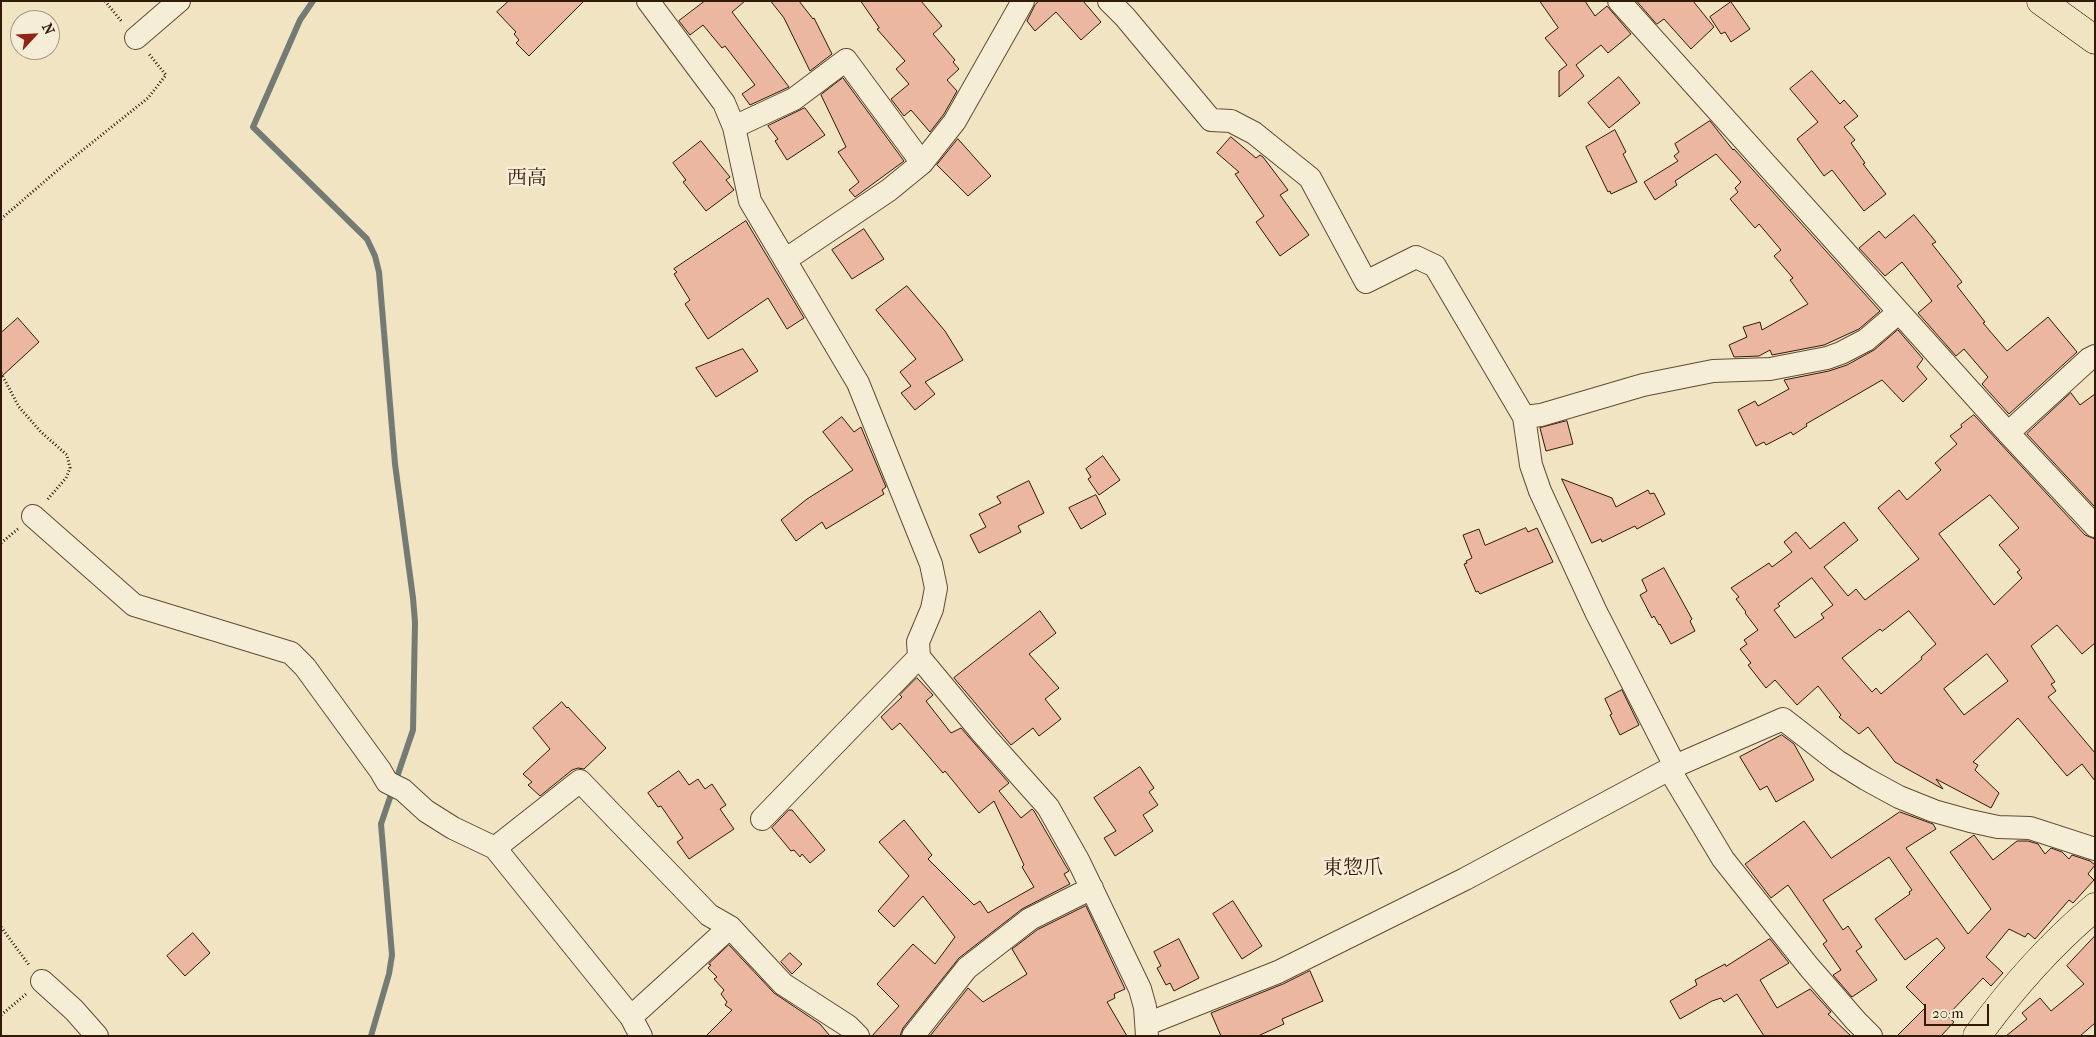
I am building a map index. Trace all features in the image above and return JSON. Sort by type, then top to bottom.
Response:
[{"type":"main road","points":[[2042,1],[2095,40]]},
{"type":"main road","points":[[1977,1036],[1997,1009],[2065,932],[2095,907]]},
{"type":"street","points":[[136,38],[179,1]]},
{"type":"street","points":[[648,1],[724,103],[734,127],[750,201],[858,383],[932,564],[936,588],[932,609],[918,642],[919,657],[988,741],[1048,807],[1092,888],[1140,989],[1147,1030],[1278,972],[1465,879],[1672,767],[1783,719],[1837,761],[1899,797],[1934,811],[1970,821],[1998,827],[2030,828],[2095,849]]},
{"type":"street","points":[[785,260],[889,190],[922,163],[955,121],[1023,1]]},
{"type":"street","points":[[1109,1],[1125,17],[1211,120],[1232,121],[1254,133],[1310,178],[1366,282],[1416,257],[1434,266],[1524,417],[1531,465],[1540,491],[1596,612],[1672,767],[1723,859],[1809,967],[1856,1022],[1871,1036]]},
{"type":"street","points":[[1618,1],[2008,433],[2095,526]]},
{"type":"street","points":[[734,127],[794,99],[846,60],[922,163]]},
{"type":"street","points":[[1524,417],[1541,415],[1643,385],[1713,371],[1770,369],[1827,358],[1866,340],[1899,312]]},
{"type":"street","points":[[2008,433],[2089,358],[2095,356]]},
{"type":"street","points":[[33,516],[134,605],[291,653],[305,666],[387,782],[403,790],[426,810],[452,828],[495,848],[636,1026],[730,927]]},
{"type":"street","points":[[762,819],[919,657]]},
{"type":"street","points":[[495,848],[580,781],[710,915],[730,927],[783,984],[848,1026],[858,1036]]},
{"type":"street","points":[[913,1036],[967,968],[1030,919],[1092,888]]},
{"type":"street","points":[[42,982],[74,1010],[97,1036]]},
{"type":"path","points":[[1,219],[59,169],[148,98],[166,74],[105,1]]},
{"type":"path","points":[[1,373],[19,407],[41,432],[67,455],[70,468],[66,478],[33,516],[1,543]]},
{"type":"path","points":[[1,928],[42,982],[1,1015]]},
{"type":"building","points":[[509,1],[584,1],[529,56],[516,43],[519,40],[514,34],[516,32],[497,12]]},
{"type":"building","points":[[705,1],[745,1],[732,12],[789,87],[750,105],[742,94],[755,85],[725,46],[722,48],[703,25],[690,35],[679,21]]},
{"type":"building","points":[[771,1],[799,1],[814,18],[832,54],[810,71],[784,18]]},
{"type":"building","points":[[861,1],[921,1],[942,26],[933,34],[955,60],[953,62],[959,69],[947,80],[957,91],[944,114],[930,132],[911,110],[904,116],[891,99],[909,84],[896,69],[905,61],[877,29],[879,28]]},
{"type":"building","points":[[1039,1],[1083,1],[1101,22],[1081,40],[1056,12],[1035,31],[1027,21]]},
{"type":"building","points":[[1540,1],[1585,1],[1595,16],[1607,6],[1631,34],[1608,53],[1601,45],[1576,65],[1584,76],[1559,97],[1559,71],[1567,65],[1545,38],[1558,28]]},
{"type":"building","points":[[1637,1],[1693,1],[1714,27],[1691,49],[1664,19],[1657,24]]},
{"type":"building","points":[[1731,2],[1750,29],[1731,42],[1725,32],[1721,34],[1710,17]]},
{"type":"building","points":[[1812,71],[1840,104],[1844,100],[1858,116],[1844,127],[1855,140],[1851,143],[1865,163],[1863,164],[1886,194],[1864,211],[1832,170],[1824,176],[1797,139],[1818,122],[1790,89]]},
{"type":"building","points":[[1619,77],[1640,103],[1609,128],[1588,103]]},
{"type":"building","points":[[843,78],[904,161],[855,197],[849,190],[859,182],[838,152],[846,147],[821,95]]},
{"type":"building","points":[[805,108],[825,135],[787,160],[775,141],[778,139],[768,126]]},
{"type":"building","points":[[1710,121],[1733,150],[1880,311],[1859,329],[1824,345],[1772,355],[1770,350],[1759,356],[1734,357],[1729,345],[1747,337],[1743,327],[1760,322],[1762,330],[1808,304],[1790,280],[1793,278],[1774,256],[1781,250],[1759,224],[1755,228],[1730,199],[1738,192],[1735,188],[1741,182],[1716,154],[1675,181],[1677,185],[1655,200],[1644,182],[1678,161],[1674,156],[1679,152],[1675,144]]},
{"type":"building","points":[[1615,130],[1626,152],[1623,154],[1637,182],[1611,194],[1610,191],[1608,192],[1586,147]]},
{"type":"building","points":[[1231,137],[1256,158],[1260,155],[1263,157],[1288,190],[1280,195],[1309,235],[1280,256],[1256,222],[1264,216],[1235,174],[1239,172],[1217,153]]},
{"type":"building","points":[[958,139],[991,176],[968,196],[937,165]]},
{"type":"building","points":[[701,141],[730,177],[726,180],[734,190],[706,211],[683,182],[686,180],[673,163]]},
{"type":"building","points":[[1914,215],[1936,242],[1932,244],[1962,282],[1957,286],[1985,322],[1983,323],[2007,351],[2048,317],[2077,352],[2009,414],[1982,384],[1988,377],[1964,349],[1956,356],[1918,313],[1932,301],[1902,262],[1885,276],[1859,248],[1879,231],[1885,238]]},
{"type":"building","points":[[746,221],[804,318],[787,329],[768,298],[708,339],[685,304],[690,300],[674,274],[677,272],[674,269]]},
{"type":"building","points":[[864,229],[884,259],[852,279],[832,250]]},
{"type":"building","points":[[907,286],[945,331],[963,360],[925,382],[935,394],[915,410],[901,393],[911,386],[900,372],[916,359],[876,310]]},
{"type":"building","points":[[18,318],[39,342],[1,377],[1,333]]},
{"type":"building","points":[[1898,330],[1923,359],[1917,367],[1927,379],[1903,402],[1882,380],[1806,424],[1807,426],[1793,435],[1791,432],[1766,445],[1764,442],[1756,446],[1738,410],[1755,401],[1758,406],[1789,389],[1784,380],[1829,371],[1847,365],[1874,350]]},
{"type":"building","points":[[743,349],[758,371],[716,397],[696,368]]},
{"type":"building","points":[[2071,393],[2080,405],[2095,394],[2095,507],[2027,434]]},
{"type":"building","points":[[1974,415],[2085,535],[2095,539],[2095,643],[2082,654],[2057,625],[2031,646],[2055,682],[2051,684],[2056,691],[2048,697],[2095,753],[2095,781],[2082,764],[2067,776],[2018,718],[1973,762],[1978,765],[1975,770],[1999,793],[1991,808],[1936,779],[1943,789],[1895,762],[1868,727],[1859,734],[1839,717],[1841,715],[1818,686],[1797,705],[1775,680],[1766,688],[1748,665],[1751,663],[1740,649],[1747,644],[1744,640],[1758,630],[1736,599],[1739,597],[1731,588],[1769,563],[1772,567],[1792,552],[1784,542],[1796,532],[1810,549],[1844,522],[1858,540],[1824,567],[1848,596],[1856,589],[1865,600],[1919,559],[1878,508],[1899,490],[1907,500],[1941,470],[1935,463],[1957,444],[1950,436],[1962,427],[1961,425]],"holes":[[[1990,495],[2019,528],[1999,545],[2020,570],[2017,572],[2022,578],[1994,605],[1939,534]],[[1812,578],[1833,605],[1821,614],[1824,618],[1795,638],[1774,610],[1780,606],[1778,604]],[[1909,611],[1936,644],[1921,657],[1922,659],[1881,694],[1876,688],[1872,692],[1842,658],[1880,629],[1882,631]],[[1987,654],[2008,681],[1964,715],[1944,689]]]},
{"type":"building","points":[[842,417],[854,432],[861,427],[886,487],[882,490],[884,494],[826,529],[822,522],[796,541],[781,520],[807,499],[853,470],[823,432]]},
{"type":"building","points":[[1567,421],[1573,444],[1546,451],[1540,428]]},
{"type":"building","points":[[1103,456],[1120,480],[1099,495],[1088,479],[1091,477],[1086,469]]},
{"type":"building","points":[[1562,479],[1612,498],[1616,507],[1648,490],[1650,494],[1654,493],[1665,514],[1637,529],[1635,526],[1602,542],[1601,539],[1592,543]]},
{"type":"building","points":[[1029,481],[1044,513],[1018,526],[1021,532],[979,553],[970,535],[986,527],[979,514],[1001,503],[997,497]]},
{"type":"building","points":[[1096,495],[1106,514],[1081,529],[1069,508]]},
{"type":"building","points":[[1526,528],[1528,532],[1537,528],[1553,562],[1480,594],[1478,591],[1476,592],[1464,564],[1472,558],[1463,535],[1479,529],[1485,545]]},
{"type":"building","points":[[1664,568],[1692,619],[1690,621],[1695,631],[1671,644],[1660,624],[1654,616],[1652,618],[1640,595],[1647,591],[1642,580]]},
{"type":"building","points":[[1040,611],[1056,633],[1029,654],[1059,688],[1045,699],[1061,719],[1039,736],[1033,728],[1011,745],[954,678]]},
{"type":"building","points":[[917,678],[933,695],[926,701],[951,733],[961,728],[1009,783],[999,791],[1021,818],[1032,809],[1034,811],[1069,871],[1064,874],[1070,884],[1022,909],[959,958],[903,1028],[900,1036],[872,1036],[899,1006],[877,984],[913,944],[935,964],[955,937],[923,896],[894,927],[878,911],[909,876],[879,842],[904,820],[932,855],[928,859],[974,905],[980,901],[988,913],[1034,887],[1022,867],[1024,865],[994,801],[979,813],[945,771],[943,773],[900,723],[892,730],[881,717],[902,697],[900,695]]},
{"type":"building","points":[[1622,690],[1639,725],[1620,735],[1610,715],[1612,714],[1605,699]]},
{"type":"building","points":[[562,702],[606,748],[584,769],[572,770],[540,796],[528,785],[532,782],[523,774],[550,749],[533,728]]},
{"type":"building","points":[[1782,735],[1794,744],[1814,780],[1776,802],[1767,786],[1760,790],[1740,757]]},
{"type":"building","points":[[1140,767],[1154,788],[1149,792],[1158,805],[1143,815],[1153,831],[1115,856],[1104,838],[1116,831],[1094,798]]},
{"type":"building","points":[[679,771],[689,785],[698,779],[705,789],[712,784],[726,805],[720,809],[734,829],[689,859],[677,842],[683,838],[661,806],[658,807],[648,793]]},
{"type":"building","points":[[789,810],[792,810],[825,850],[810,863],[802,854],[800,857],[794,850],[791,851],[772,828]]},
{"type":"building","points":[[1900,812],[1933,824],[1936,829],[1906,848],[1968,934],[1991,909],[1950,852],[1974,835],[1993,860],[2017,841],[2028,841],[2038,844],[2045,854],[2051,848],[2062,852],[2069,859],[2072,855],[2090,861],[2095,865],[2088,874],[2094,880],[2073,903],[2069,900],[2035,939],[2028,933],[2025,937],[2009,929],[1986,957],[2003,973],[1991,986],[1983,978],[1947,1016],[1954,1022],[1941,1036],[1897,1036],[1926,1007],[1906,987],[1945,948],[1937,938],[1905,960],[1875,919],[1910,894],[1909,892],[1912,890],[1889,857],[1823,900],[1843,930],[1848,926],[1862,947],[1856,951],[1877,980],[1852,997],[1833,975],[1841,970],[1823,944],[1827,941],[1788,885],[1771,898],[1745,864],[1804,821],[1831,858]]},
{"type":"building","points":[[1233,901],[1262,946],[1242,959],[1213,914]]},
{"type":"building","points":[[1086,906],[1125,989],[1114,994],[1115,998],[1107,1002],[1127,1036],[930,1036],[968,988],[983,1002],[1027,974],[1012,949],[1037,930]]},
{"type":"building","points":[[193,933],[210,953],[185,976],[167,956]]},
{"type":"building","points":[[2095,936],[2095,1023],[2080,1036],[2006,1036],[2027,1019],[2022,1013],[2040,998],[2051,1011],[2084,984],[2067,966]]},
{"type":"building","points":[[1179,939],[1199,978],[1174,991],[1170,983],[1166,985],[1157,968],[1161,966],[1154,952]]},
{"type":"building","points":[[1770,939],[1789,963],[1760,980],[1777,1008],[1810,989],[1831,1012],[1828,1014],[1851,1036],[1764,1036],[1737,994],[1724,1002],[1721,998],[1712,1001],[1680,1019],[1670,1001],[1697,985],[1695,980],[1725,964],[1726,966]]},
{"type":"building","points":[[729,945],[774,993],[820,1024],[830,1036],[706,1036],[732,1010],[725,1005],[727,1002],[721,994],[724,990],[714,979],[717,977],[708,968],[711,965],[709,964]]},
{"type":"building","points":[[790,953],[802,964],[792,974],[781,962]]},
{"type":"building","points":[[1310,971],[1323,1001],[1282,1019],[1284,1024],[1258,1036],[1221,1036],[1211,1013]]},
{"type":"waterway","points":[[313,1],[300,20],[253,127],[367,239],[375,256],[379,272],[395,464],[415,622],[413,730],[381,824],[392,955],[389,974],[371,1036]]},
{"type":"district","name":"西高","points":[[527,179]]},
{"type":"district","name":"東惣爪","points":[[1353,869]]}]
